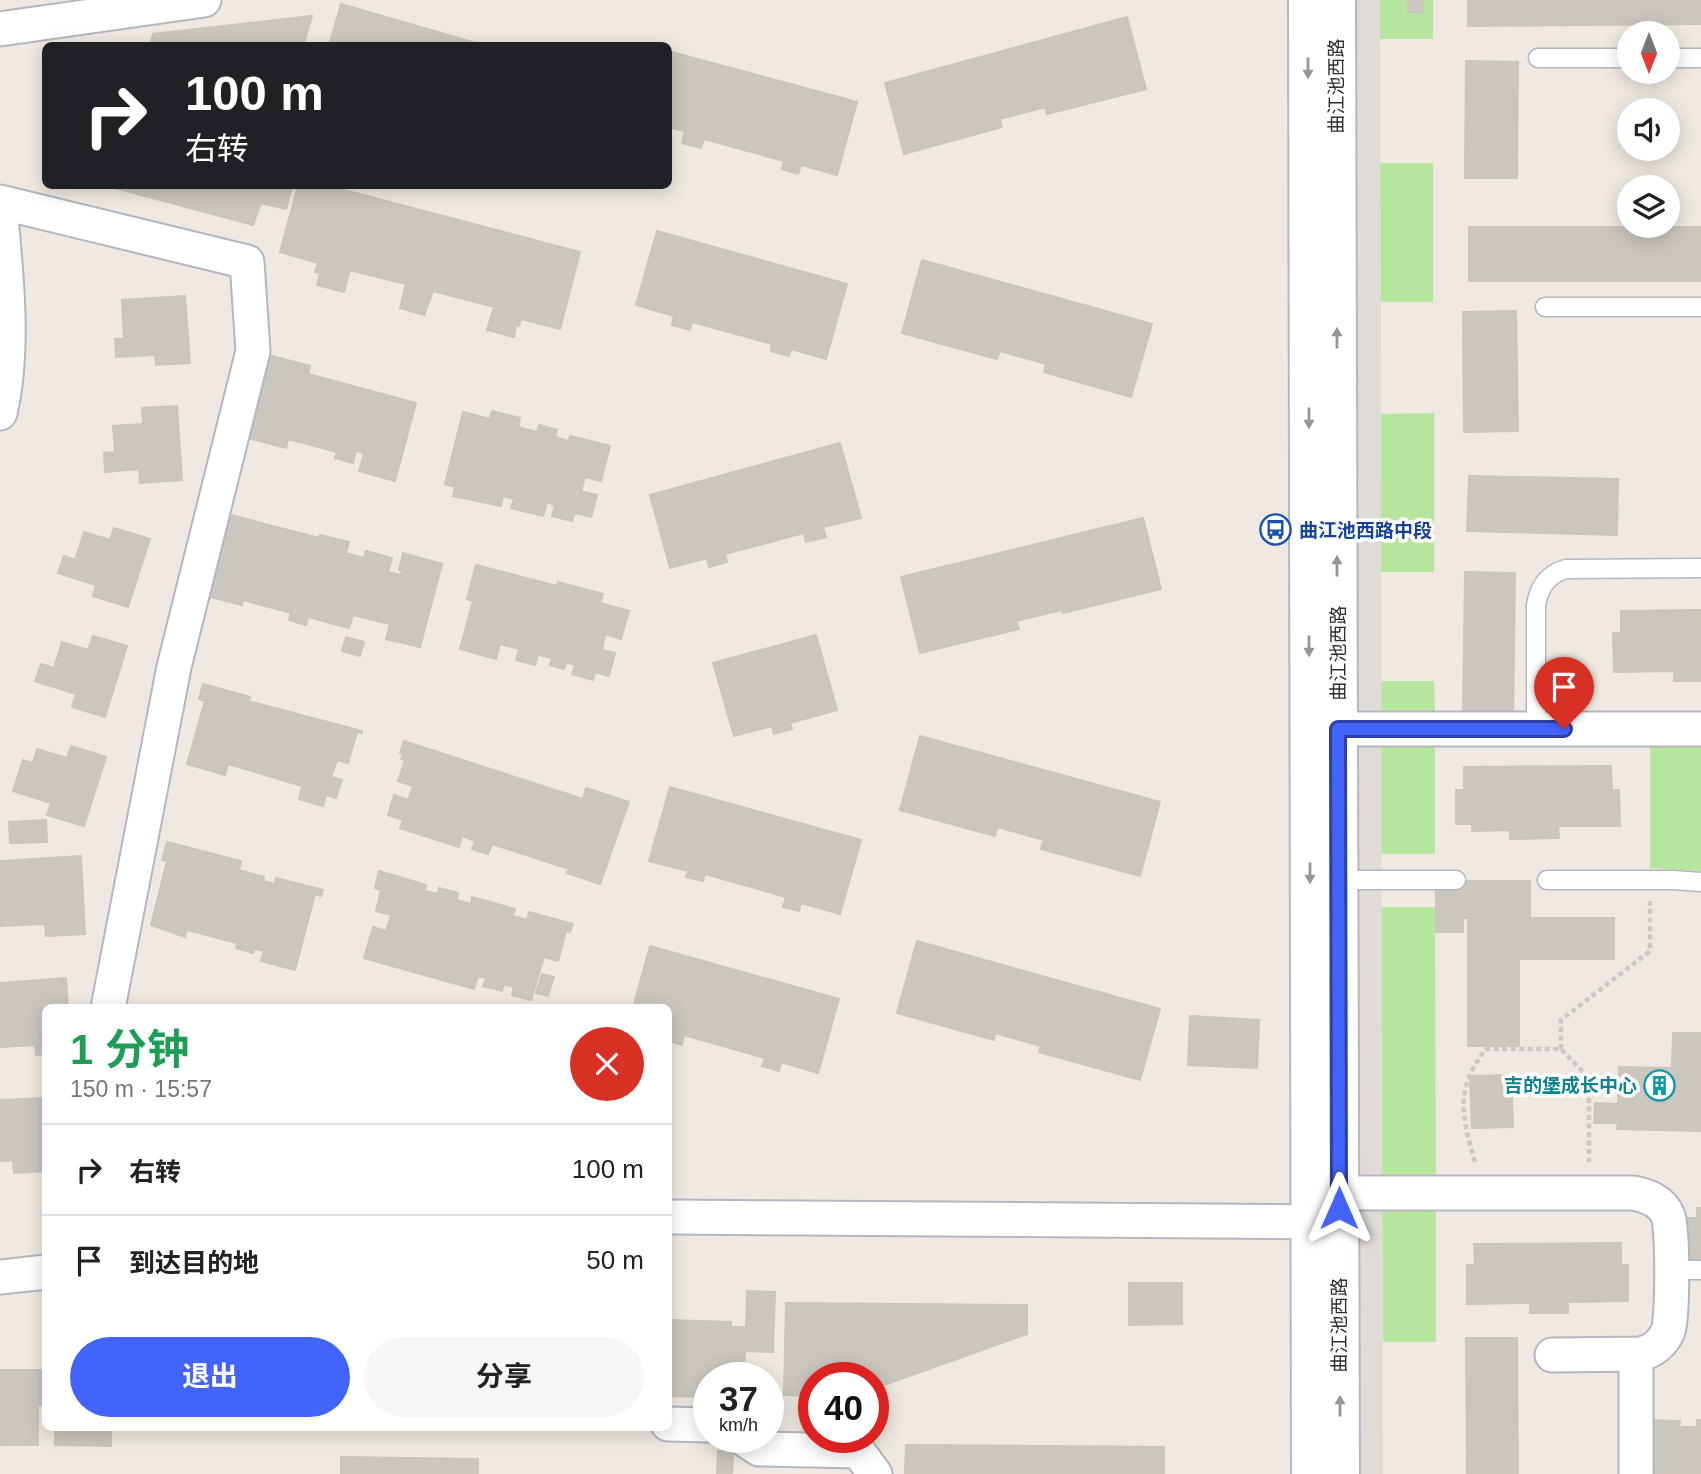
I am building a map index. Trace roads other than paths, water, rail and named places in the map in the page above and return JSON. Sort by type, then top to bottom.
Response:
[{"type":"street","points":[[0,29],[204,0]]},
{"type":"street","name":"曲江池西路","points":[[1308,0],[1330,1212],[1340,1474]]},
{"type":"street","name":"曲江池西路","points":[[1311,1474],[1330,1212],[1338,880],[1336,0]]},
{"type":"street","points":[[0,413],[5,393],[8,289],[0,205],[247,262],[253,351],[174,667],[109,1004]]},
{"type":"street","points":[[1338,729],[1701,729]]},
{"type":"street","points":[[672,1217],[1330,1212],[1486,1193],[1633,1193],[1648,1196],[1660,1204],[1668,1215],[1670,1230],[1686,1270],[1670,1318],[1668,1333],[1654,1349],[1636,1355],[1552,1355]]},
{"type":"street","points":[[0,1277],[42,1272]]},
{"type":"street","points":[[1636,1355],[1636,1474]]},
{"type":"street","points":[[672,1424],[693,1424]]},
{"type":"street","points":[[784,1449],[858,1451],[875,1474]]},
{"type":"lane","points":[[1538,58],[1617,58]]},
{"type":"lane","points":[[1680,58],[1701,58]]},
{"type":"lane","points":[[1545,307],[1701,307]]},
{"type":"lane","points":[[1536,729],[1536,606],[1539,591],[1547,579],[1559,571],[1574,569],[1701,568]]},
{"type":"lane","points":[[1338,880],[1456,880]]},
{"type":"lane","points":[[1546,880],[1701,882]]},
{"type":"place","name":"曲江池西路中段","points":[[1276,530]]},
{"type":"place","name":"吉的堡成长中心","points":[[1660,1085]]}]
